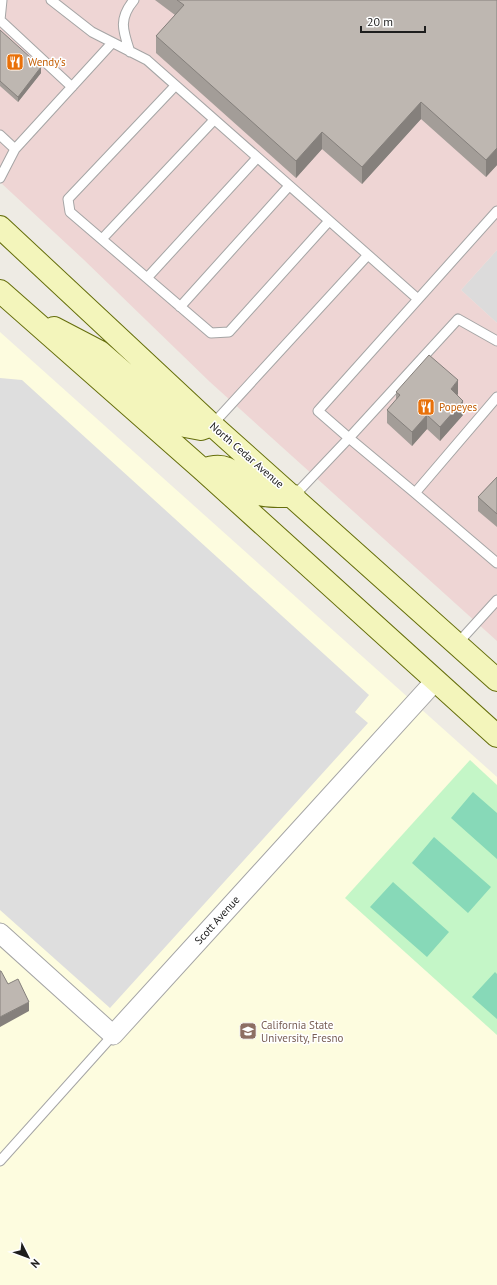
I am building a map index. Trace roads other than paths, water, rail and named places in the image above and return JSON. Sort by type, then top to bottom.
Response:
[{"type":"main road","name":"North Cedar Avenue","points":[[0,228],[212,425],[294,496],[497,680]]},
{"type":"main road","points":[[0,290],[23,312],[203,470],[497,736]]},
{"type":"main road","points":[[23,312],[100,352],[185,426],[201,429],[212,425]]},
{"type":"main road","points":[[203,470],[212,466],[223,467],[233,471],[260,494],[294,496]]},
{"type":"street","name":"Scott Avenue","points":[[113,1035],[436,680]]},
{"type":"street","points":[[0,933],[113,1035]]},
{"type":"lane","points":[[2,0],[0,20],[72,87]]},
{"type":"lane","points":[[51,0],[92,32],[147,60],[367,256],[418,299]]},
{"type":"lane","points":[[130,52],[122,30],[127,8],[134,0]]},
{"type":"lane","points":[[0,178],[15,149],[112,43]]},
{"type":"lane","points":[[175,86],[68,199],[70,212],[211,333],[229,332],[328,221]]},
{"type":"lane","points":[[102,240],[214,120]]},
{"type":"lane","points":[[0,135],[15,149]]},
{"type":"lane","points":[[147,278],[257,158]]},
{"type":"lane","points":[[180,307],[289,186]]},
{"type":"lane","points":[[497,211],[318,411],[497,563]]},
{"type":"lane","points":[[212,425],[367,256]]},
{"type":"lane","points":[[294,496],[458,319],[497,341]]},
{"type":"lane","points":[[415,493],[497,397]]},
{"type":"lane","points":[[457,644],[497,600]]},
{"type":"lane","name":"Scott Avenue","points":[[0,1161],[113,1035]]},
{"type":"place","name":"Wendy's","points":[[15,62]]},
{"type":"place","name":"Popeyes","points":[[426,407]]},
{"type":"place","name":"California State University, Fresno","points":[[248,1031]]}]
